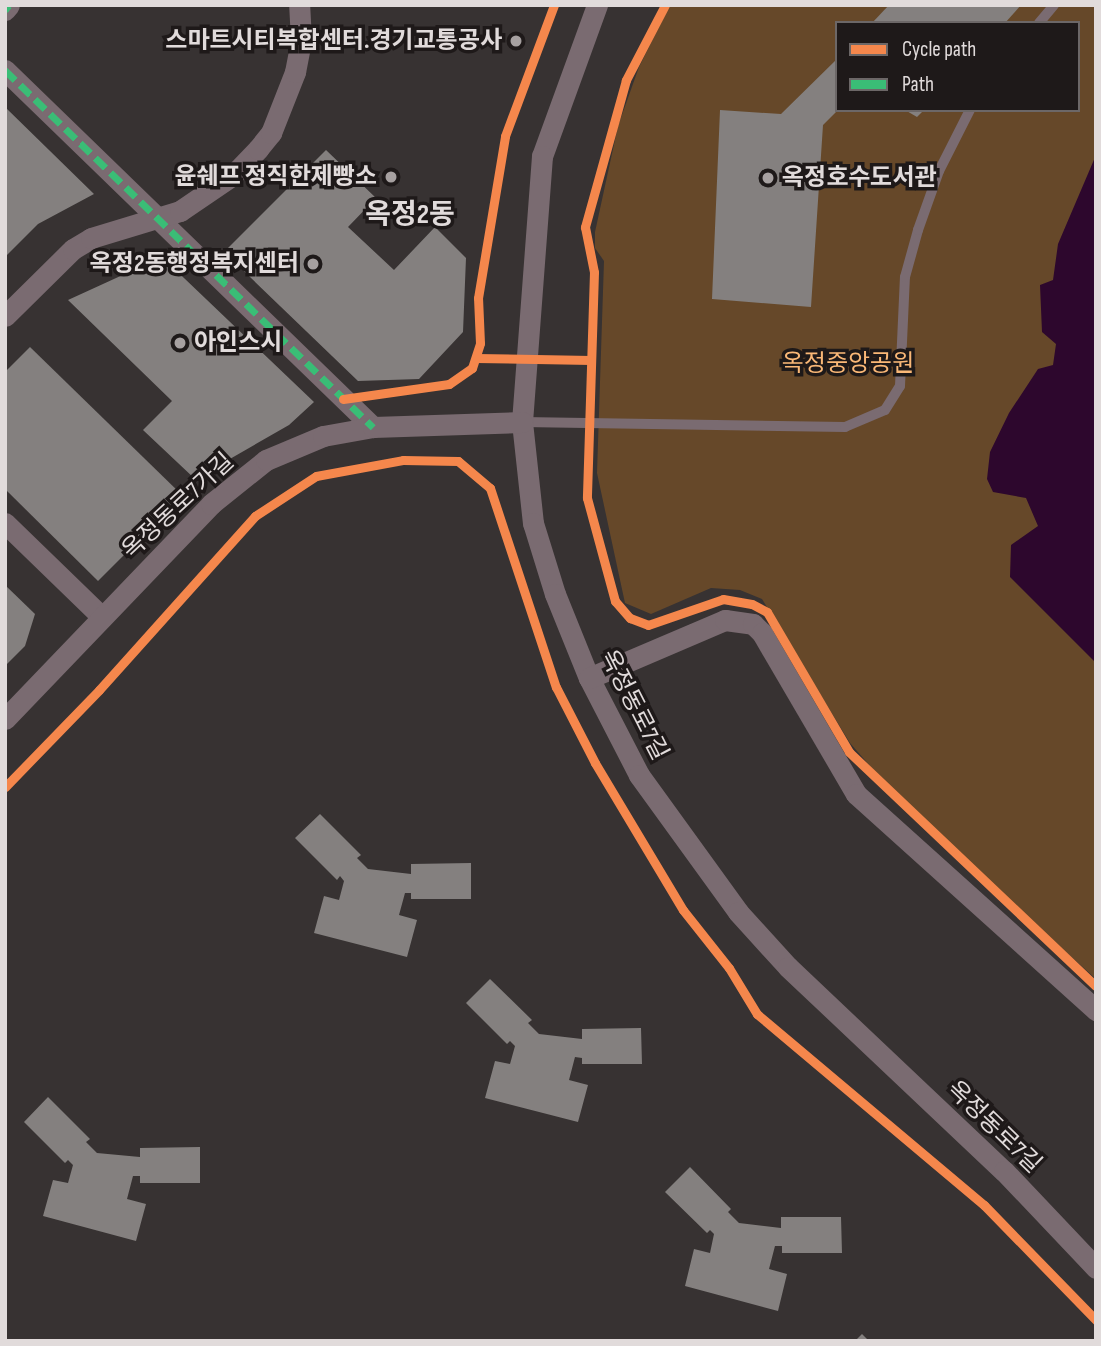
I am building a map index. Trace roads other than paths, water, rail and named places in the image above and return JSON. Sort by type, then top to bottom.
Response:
[{"type":"street","points":[[5,9],[9,5]]},
{"type":"street","points":[[5,316],[73,249],[91,238],[180,211],[233,175],[271,133],[299,51],[299,5]]},
{"type":"street","name":"옥정동로7길","points":[[597,5],[542,156],[522,422],[533,523],[555,594],[589,678],[639,775],[737,912],[788,968],[1004,1171],[1096,1268]]},
{"type":"street","points":[[5,70],[155,219],[373,427]]},
{"type":"street","name":"옥정동로7가길","points":[[5,719],[211,504],[266,460],[323,436],[373,427],[522,422]]},
{"type":"street","points":[[5,523],[102,617]]},
{"type":"street","points":[[589,678],[725,620],[753,624],[762,633],[856,794],[1096,1010]]},
{"type":"lane","points":[[1041,21],[1054,5]]},
{"type":"lane","points":[[522,422],[845,427],[879,414],[894,401],[900,386],[905,277],[918,230],[943,160],[969,112]]},
{"type":"place","name":"스마트시티복합센터.경기교통공사","points":[[516,41]]},
{"type":"place","name":"윤쉐프 정직한제빵소","points":[[391,177]]},
{"type":"place","name":"옥정호수도서관","points":[[768,178]]},
{"type":"place","name":"옥정2동행정복지센터","points":[[313,264]]},
{"type":"place","name":"아인스시","points":[[180,343]]},
{"type":"district","name":"옥정2동","points":[[410,215]]},
{"type":"park label","name":"옥정중앙공원","points":[[848,364]]}]
